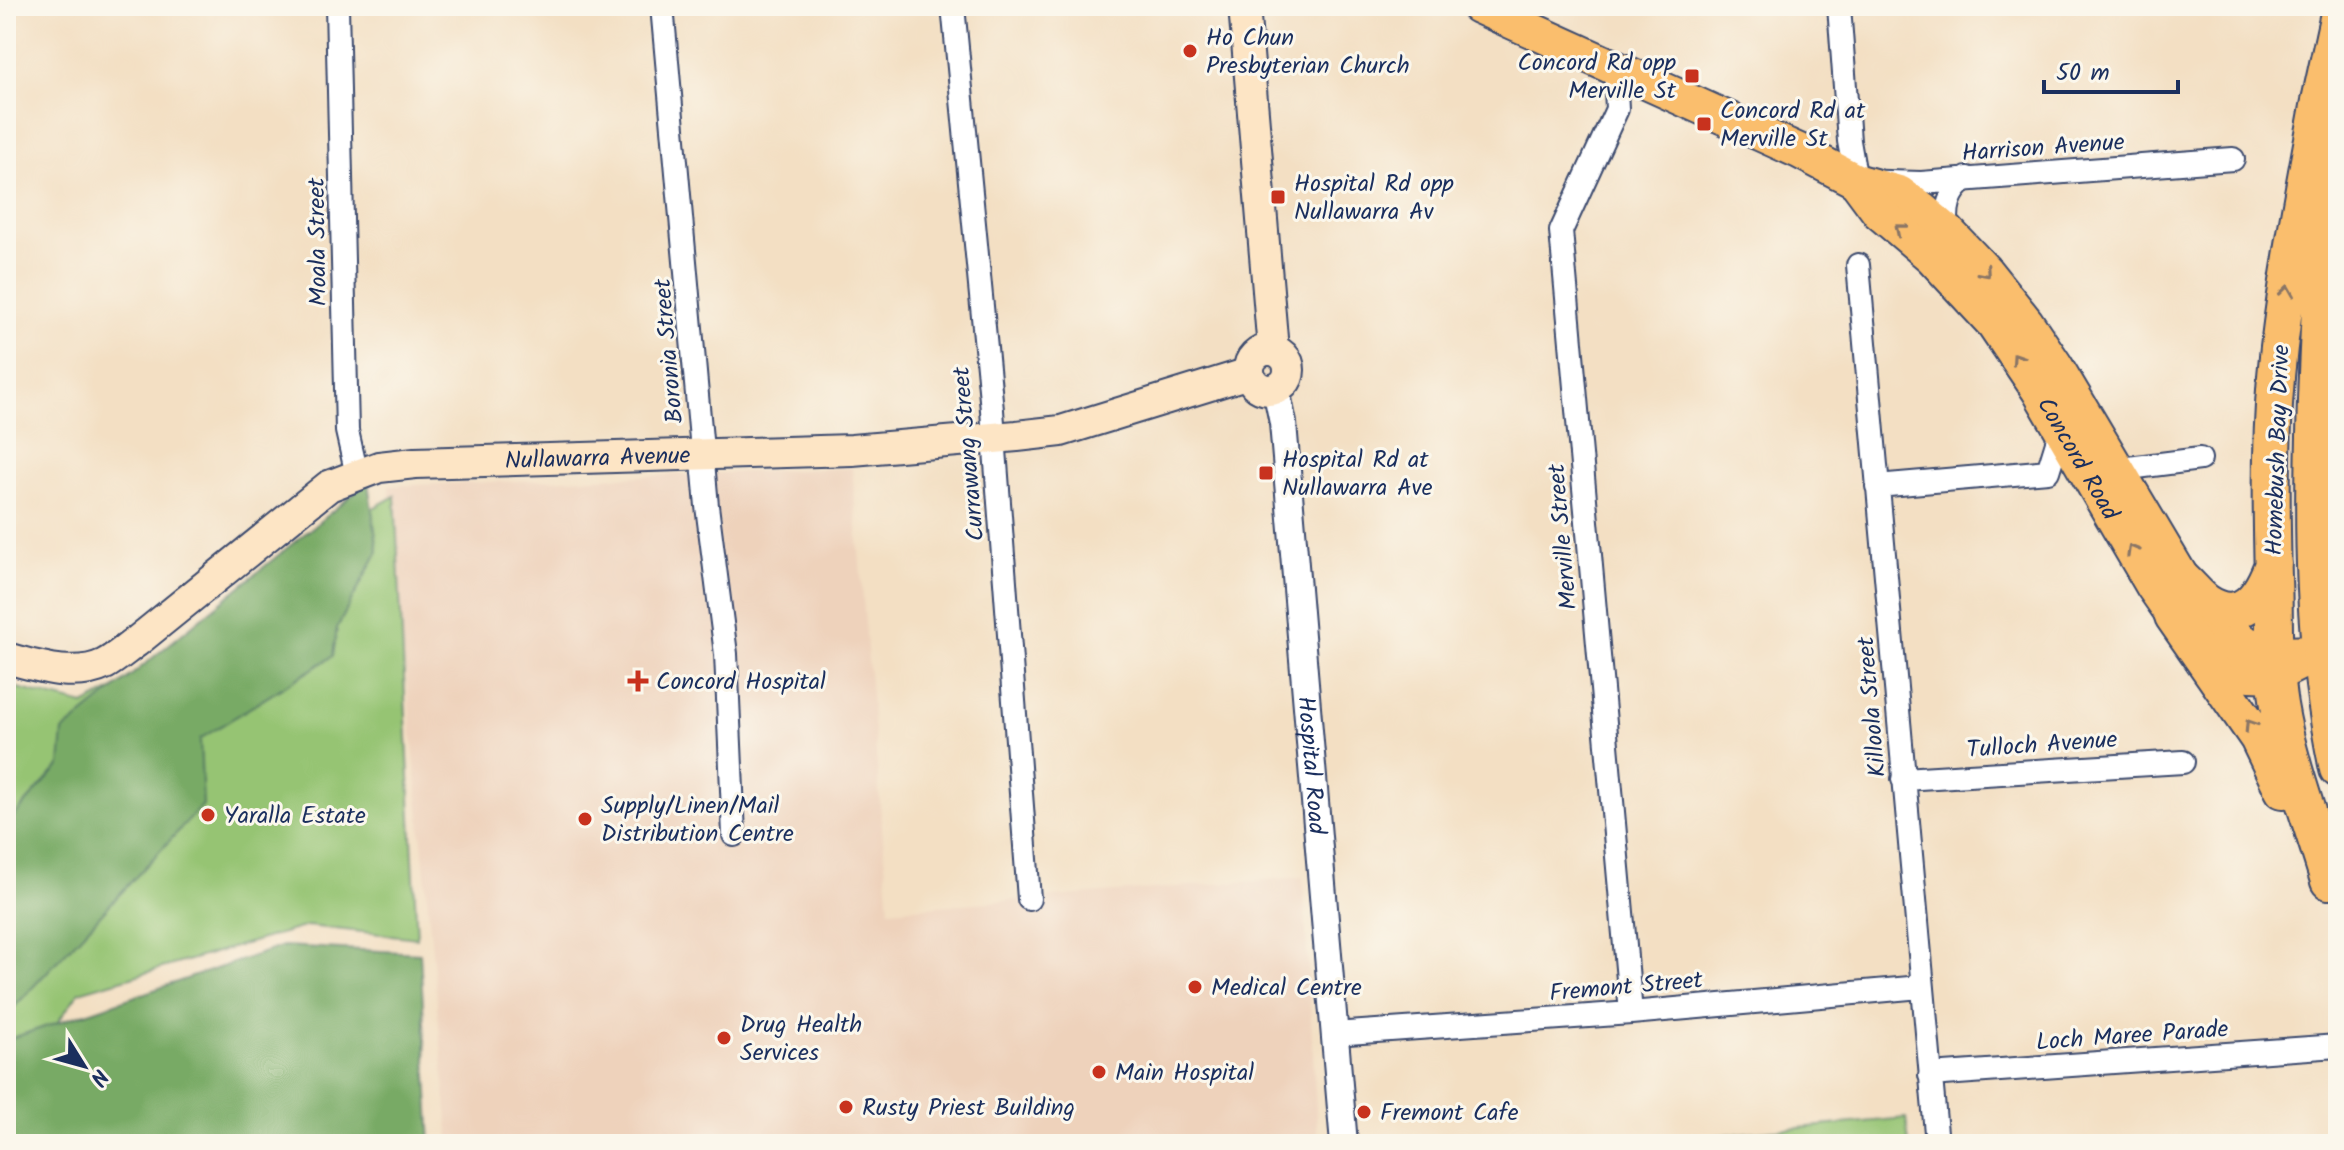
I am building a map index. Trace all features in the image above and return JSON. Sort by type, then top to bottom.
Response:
[{"type":"highway","name":"Homebush Bay Drive","points":[[2334,890],[2288,745],[2275,664],[2273,564],[2274,409],[2279,349],[2297,223],[2338,18]]},
{"type":"highway","name":"Homebush Bay Drive","points":[[2320,653],[2314,486],[2319,295],[2338,152]]},
{"type":"highway","points":[[2183,580],[2214,606],[2239,609],[2262,591],[2273,564]]},
{"type":"highway","points":[[2173,616],[2258,738],[2334,890]]},
{"type":"highway","points":[[2320,653],[2325,709],[2338,769]]},
{"type":"main road","points":[[1244,6],[1273,350]]},
{"type":"main road","name":"Concord Road","points":[[1478,6],[1799,151],[1856,181],[1899,193],[1948,232],[1986,272],[2026,322],[2101,471],[2173,616],[2192,639],[2231,666],[2257,675],[2275,664],[2224,630],[2201,607],[2101,471],[2061,429],[1994,324],[1932,257],[1879,212],[1856,181]]},
{"type":"main road","points":[[1267,350],[1284,356],[1289,368],[1286,381],[1276,389],[1259,387],[1249,373],[1255,355],[1267,350]]},
{"type":"main road","name":"Nullawarra Avenue","points":[[6,658],[61,670],[94,668],[105,664],[329,486],[379,467],[415,463],[852,450],[1061,431],[1249,373]]},
{"type":"main road","points":[[2275,664],[2320,653]]},
{"type":"street","name":"Moala Street","points":[[337,6],[347,431],[357,475]]},
{"type":"street","name":"Boronia Street","points":[[662,6],[702,455],[726,654],[734,835]]},
{"type":"street","name":"Currawang Street","points":[[953,6],[994,438],[1029,899]]},
{"type":"street","points":[[1839,6],[1849,141],[1856,181]]},
{"type":"street","name":"Merville Street","points":[[1615,68],[1617,109],[1561,231],[1631,1013]]},
{"type":"street","name":"Harrison Avenue","points":[[1856,181],[1921,183],[2233,159]]},
{"type":"street","points":[[1948,232],[1946,215],[1950,197],[1967,178]]},
{"type":"street","name":"Killoola Street","points":[[1858,265],[1937,1144]]},
{"type":"street","name":"Hospital Road","points":[[1276,389],[1283,423],[1344,1144]]},
{"type":"street","points":[[1877,486],[2048,471],[2061,429]]},
{"type":"street","points":[[2101,471],[2200,459]]},
{"type":"street","name":"Tulloch Avenue","points":[[1903,779],[2183,762]]},
{"type":"street","name":"Fremont Street","points":[[1334,1034],[1631,1013],[1921,987]]},
{"type":"street","name":"Loch Maree Parade","points":[[1930,1075],[2338,1046]]},
{"type":"shaded area","name":"Concord Hospital","points":[[852,468],[889,910],[1303,877],[1318,1144],[450,1144],[389,486]]},
{"type":"green space","points":[[368,482],[378,551],[337,628],[333,656],[200,739],[203,805],[6,1016],[6,825],[60,765],[63,731]]},
{"type":"green space","name":"Yaralla Estate","points":[[395,496],[417,938],[307,926],[79,992],[32,1059],[6,1144],[6,685],[84,705],[210,638],[316,540]]},
{"type":"green space","points":[[283,946],[420,953],[431,1144],[6,1144],[6,1040]]},
{"type":"green space","points":[[1906,1118],[1909,1144],[1691,1144],[1691,1138]]},
{"type":"green space","points":[[2338,1130],[2338,1144],[2202,1144],[2296,1138]]},
{"type":"railway","points":[[2325,6],[2338,19]]},
{"type":"place","name":"Ho Chun Presbyterian Church","points":[[1190,51]]},
{"type":"place","name":"Concord Rd opp Merville St","points":[[1692,76]]},
{"type":"place","name":"Concord Rd at Merville St","points":[[1704,124]]},
{"type":"place","name":"Hospital Rd opp Nullawarra Av","points":[[1278,197]]},
{"type":"place","name":"Hospital Rd at Nullawarra Ave","points":[[1266,473]]},
{"type":"place","name":"Concord Hospital","points":[[638,681]]},
{"type":"place","name":"Yaralla Estate","points":[[208,815]]},
{"type":"place","name":"Supply/Linen/Mail Distribution Centre","points":[[585,819]]},
{"type":"place","name":"Medical Centre","points":[[1195,987]]},
{"type":"place","name":"Drug Health Services","points":[[724,1038]]},
{"type":"place","name":"Main Hospital","points":[[1099,1072]]},
{"type":"place","name":"Rusty Priest Building","points":[[846,1107]]},
{"type":"place","name":"Fremont Cafe","points":[[1364,1112]]}]
